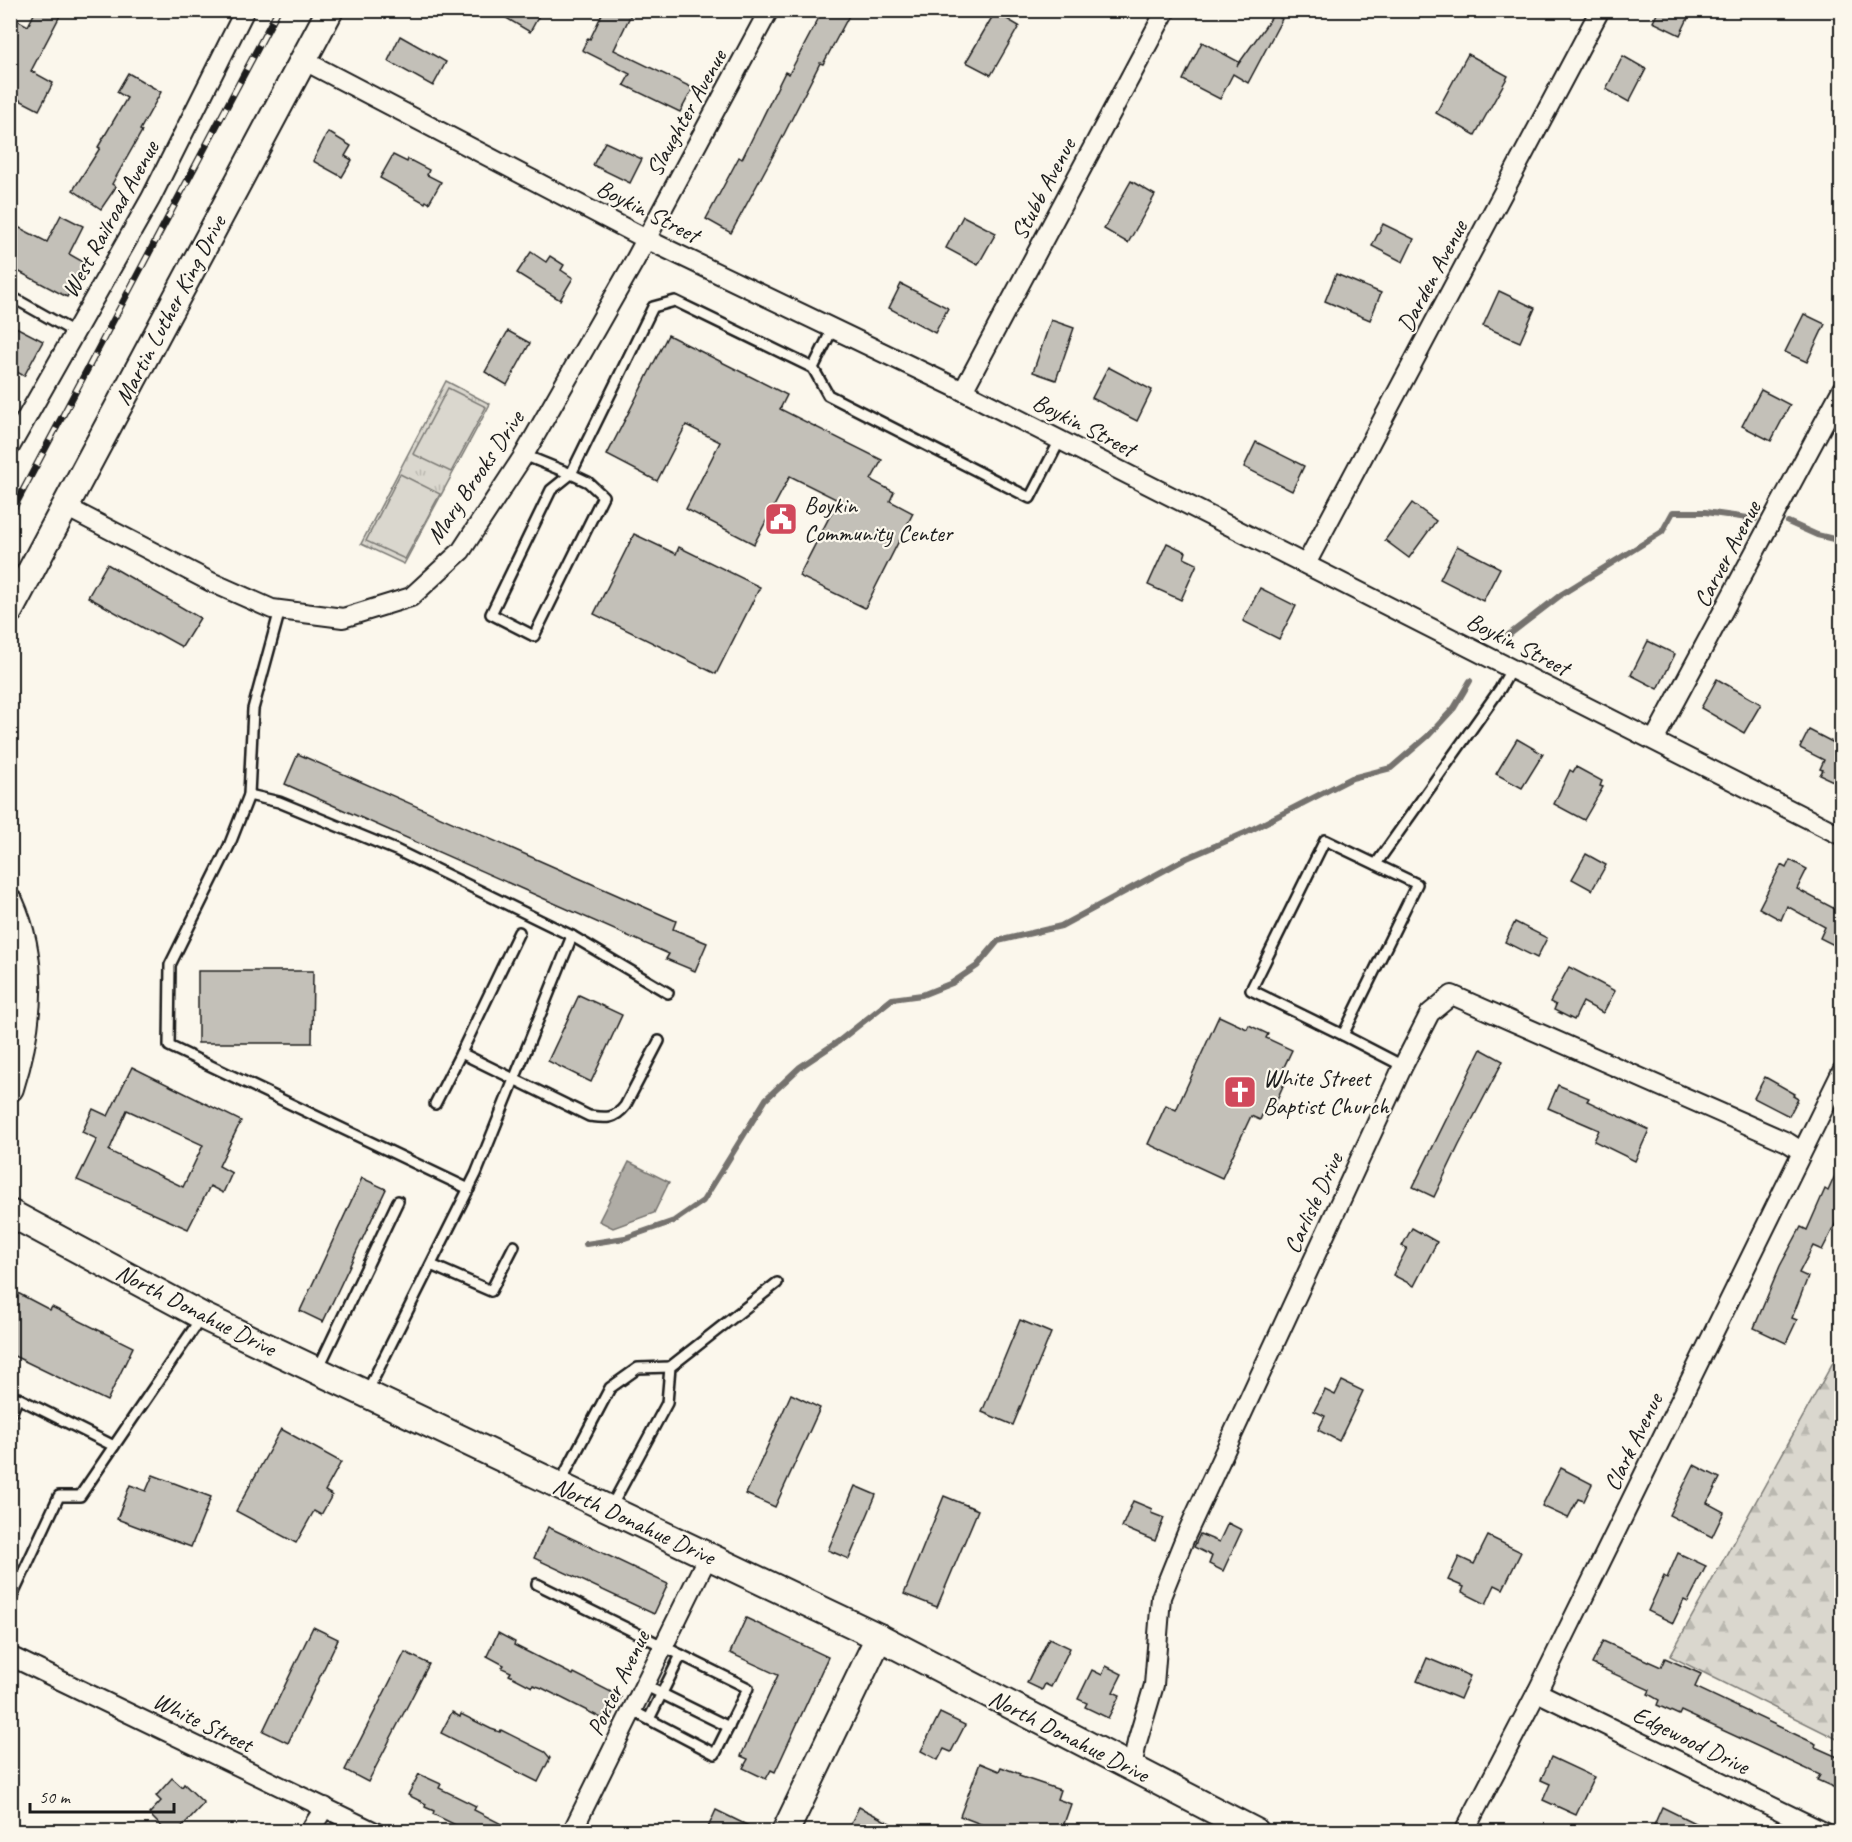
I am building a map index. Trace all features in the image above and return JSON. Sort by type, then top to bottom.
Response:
[{"type":"street","name":"West Railroad Avenue","points":[[10,447],[151,198],[245,10]]},
{"type":"street","name":"Martin Luther King Drive","points":[[10,610],[330,10]]},
{"type":"street","name":"Slaughter Avenue","points":[[646,239],[769,10]]},
{"type":"street","name":"Stubb Avenue","points":[[963,391],[1167,10]]},
{"type":"street","name":"Darden Avenue","points":[[1306,564],[1600,10]]},
{"type":"street","name":"Boykin Street","points":[[303,60],[646,239],[963,391],[1842,836]]},
{"type":"street","name":"Mary Brooks Drive","points":[[66,507],[211,582],[272,609],[343,618],[411,597],[461,550],[524,455],[646,239]]},
{"type":"street","name":"Carver Avenue","points":[[1654,740],[1842,389]]},
{"type":"street","points":[[10,903],[22,940],[27,979],[27,1018],[21,1054],[10,1088]]},
{"type":"street","name":"Carlisle Drive","points":[[1132,1768],[1137,1742],[1154,1685],[1161,1597],[1186,1535],[1403,1066],[1430,1013],[1452,995],[1766,1132],[1801,1150]]},
{"type":"street","name":"Clark Avenue","points":[[1464,1832],[1537,1692],[1801,1150],[1842,1071]]},
{"type":"street","name":"North Donahue Drive","points":[[10,1213],[202,1316],[879,1637],[1132,1768],[1240,1828]]},
{"type":"street","name":"Porter Avenue","points":[[572,1832],[708,1556]]},
{"type":"street","points":[[785,1832],[879,1637]]},
{"type":"street","name":"White Street","points":[[10,1656],[375,1832]]},
{"type":"street","name":"Edgewood Drive","points":[[1537,1692],[1824,1832]]},
{"type":"street","points":[[309,1832],[325,1808]]},
{"type":"lane","points":[[10,296],[74,332]]},
{"type":"lane","points":[[524,455],[571,474],[588,482],[603,496],[534,636],[491,614],[551,490],[571,474],[653,307],[675,301],[813,368],[828,395],[1030,498],[1060,440]]},
{"type":"lane","points":[[813,368],[833,328]]},
{"type":"lane","points":[[280,610],[254,709],[249,795],[230,846],[170,965],[169,1047],[469,1189]]},
{"type":"lane","points":[[1376,864],[1500,689],[1512,668]]},
{"type":"lane","points":[[249,795],[279,801],[396,850],[572,936],[668,993]]},
{"type":"lane","points":[[1343,1035],[1417,884],[1324,840],[1251,990],[1403,1066]]},
{"type":"lane","points":[[435,1104],[519,932]]},
{"type":"lane","points":[[366,1395],[469,1189],[572,936]]},
{"type":"lane","points":[[461,1053],[589,1116],[604,1118],[619,1114],[625,1106],[659,1041]]},
{"type":"lane","points":[[317,1371],[398,1202]]},
{"type":"lane","points":[[431,1265],[491,1291],[514,1246]]},
{"type":"lane","points":[[558,1485],[610,1388],[638,1368],[670,1367],[777,1283]]},
{"type":"lane","points":[[10,1601],[59,1496],[80,1496],[202,1316]]},
{"type":"lane","points":[[610,1509],[668,1403],[670,1367]]},
{"type":"lane","points":[[10,1416],[18,1398],[114,1446]]},
{"type":"lane","points":[[537,1584],[748,1688],[715,1754],[631,1710]]},
{"type":"lane","points":[[649,1719],[681,1655]]},
{"type":"lane","points":[[644,1685],[729,1726]]},
{"type":"green space","points":[[446,381],[490,404],[404,564],[361,544]]},
{"type":"green space","points":[[448,388],[486,407],[451,472],[413,454]]},
{"type":"green space","points":[[400,474],[440,494],[405,559],[366,541]]},
{"type":"green space","points":[[1841,1348],[1841,1741],[1670,1656]]},
{"type":"shaded area","points":[[629,1162],[669,1182],[654,1213],[613,1228],[599,1221]]},
{"type":"building","points":[[36,10],[63,10],[31,71],[53,83],[39,110],[10,95],[10,16],[28,26]]},
{"type":"building","points":[[493,10],[542,10],[530,32]]},
{"type":"building","points":[[604,10],[633,10],[614,50],[693,88],[680,112],[624,85],[630,74],[582,50]]},
{"type":"building","points":[[823,10],[852,10],[823,64],[820,63],[731,233],[706,219],[739,157],[742,159],[785,72],[789,74]]},
{"type":"building","points":[[1659,10],[1692,10],[1680,35],[1653,22]]},
{"type":"building","points":[[995,12],[1019,26],[991,75],[966,62]]},
{"type":"building","points":[[1274,14],[1282,19],[1248,83],[1233,74],[1220,99],[1183,80],[1202,42],[1239,62],[1237,66]]},
{"type":"building","points":[[400,36],[446,62],[433,86],[388,61]]},
{"type":"building","points":[[1468,54],[1508,76],[1475,135],[1436,113]]},
{"type":"building","points":[[1623,56],[1646,69],[1629,102],[1606,89]]},
{"type":"building","points":[[128,73],[161,92],[112,184],[116,187],[101,209],[73,190],[100,148],[98,147],[127,98],[117,92]]},
{"type":"building","points":[[328,132],[351,146],[345,156],[352,160],[342,177],[313,161]]},
{"type":"building","points":[[605,142],[642,159],[630,183],[593,165]]},
{"type":"building","points":[[393,155],[407,162],[408,159],[429,170],[427,175],[441,182],[429,203],[426,201],[425,203],[380,178]]},
{"type":"building","points":[[1131,181],[1155,195],[1128,243],[1104,229]]},
{"type":"building","points":[[61,215],[83,226],[69,254],[85,263],[67,297],[10,267],[10,223],[47,242]]},
{"type":"building","points":[[963,216],[996,233],[978,265],[946,248]]},
{"type":"building","points":[[1383,224],[1414,239],[1403,262],[1372,246]]},
{"type":"building","points":[[531,252],[546,262],[550,256],[564,265],[561,270],[573,278],[560,300],[517,273]]},
{"type":"building","points":[[1336,274],[1381,293],[1370,320],[1325,301]]},
{"type":"building","points":[[901,284],[948,308],[935,333],[889,308]]},
{"type":"building","points":[[1499,291],[1535,308],[1520,342],[1483,326]]},
{"type":"building","points":[[1804,314],[1825,324],[1807,362],[1785,352]]},
{"type":"building","points":[[1051,320],[1074,328],[1056,380],[1033,372]]},
{"type":"building","points":[[10,324],[43,341],[24,376],[10,368]]},
{"type":"building","points":[[508,331],[530,343],[507,385],[485,372]]},
{"type":"building","points":[[668,335],[787,395],[780,409],[882,460],[871,480],[894,492],[890,501],[913,513],[865,608],[799,576],[838,500],[790,476],[754,544],[686,509],[720,442],[686,425],[657,481],[607,455]]},
{"type":"building","points":[[1108,367],[1152,390],[1137,421],[1092,398]]},
{"type":"building","points":[[1761,390],[1790,405],[1771,441],[1742,426]]},
{"type":"building","points":[[1256,442],[1304,466],[1292,491],[1244,467]]},
{"type":"building","points":[[1412,503],[1436,521],[1409,558],[1385,540]]},
{"type":"building","points":[[634,534],[676,554],[679,547],[760,587],[716,674],[594,614]]},
{"type":"building","points":[[1167,543],[1186,552],[1184,558],[1197,564],[1181,600],[1148,585]]},
{"type":"building","points":[[1457,546],[1500,568],[1483,601],[1440,579]]},
{"type":"building","points":[[107,564],[200,618],[182,647],[88,597]]},
{"type":"building","points":[[1260,588],[1296,606],[1279,639],[1243,621]]},
{"type":"building","points":[[1648,641],[1675,654],[1658,689],[1631,675]]},
{"type":"building","points":[[1717,679],[1761,704],[1744,733],[1701,708]]},
{"type":"building","points":[[1809,730],[1842,747],[1842,785],[1820,775],[1824,760],[1800,748]]},
{"type":"building","points":[[1517,739],[1543,754],[1522,788],[1496,774]]},
{"type":"building","points":[[298,754],[676,921],[673,929],[707,943],[695,971],[666,959],[669,954],[285,784]]},
{"type":"building","points":[[1576,767],[1602,781],[1600,786],[1603,787],[1584,820],[1554,804],[1570,770],[1573,772]]},
{"type":"building","points":[[1586,854],[1606,865],[1592,890],[1572,879]]},
{"type":"building","points":[[1790,860],[1807,869],[1797,889],[1835,909],[1842,896],[1842,949],[1820,938],[1825,927],[1787,906],[1781,920],[1759,908],[1781,865],[1786,868]]},
{"type":"building","points":[[1515,922],[1547,938],[1537,958],[1505,942]]},
{"type":"building","points":[[1569,967],[1615,991],[1603,1013],[1583,1002],[1574,1020],[1554,1010],[1556,1005],[1550,1002]]},
{"type":"building","points":[[198,971],[313,971],[312,1043],[198,1043]]},
{"type":"building","points":[[579,995],[622,1015],[591,1082],[548,1061]]},
{"type":"building","name":"White Street Baptist Church","points":[[1219,1016],[1247,1029],[1249,1025],[1268,1034],[1266,1038],[1292,1050],[1283,1069],[1289,1072],[1275,1104],[1268,1101],[1260,1120],[1251,1116],[1222,1178],[1148,1144],[1166,1105],[1176,1110]]},
{"type":"building","points":[[1481,1049],[1503,1061],[1434,1197],[1413,1187]]},
{"type":"building","points":[[132,1067],[241,1121],[219,1166],[232,1173],[223,1193],[210,1186],[188,1229],[77,1180],[97,1139],[82,1132],[93,1109],[108,1116]],"holes":[[[127,1110],[203,1145],[183,1187],[109,1151]]]},
{"type":"building","points":[[1765,1077],[1795,1094],[1793,1096],[1798,1099],[1789,1116],[1754,1098]]},
{"type":"building","points":[[1558,1085],[1589,1098],[1587,1101],[1649,1130],[1635,1161],[1594,1141],[1599,1130],[1548,1108]]},
{"type":"building","points":[[1842,1160],[1842,1223],[1837,1221],[1822,1250],[1813,1246],[1799,1273],[1808,1277],[1792,1318],[1797,1320],[1786,1343],[1754,1328],[1780,1266],[1801,1227],[1807,1230],[1825,1189],[1828,1191]]},
{"type":"building","points":[[362,1178],[386,1189],[323,1322],[300,1311]]},
{"type":"building","points":[[1412,1228],[1437,1242],[1414,1286],[1393,1275],[1407,1248],[1402,1246]]},
{"type":"building","points":[[10,1289],[50,1310],[52,1307],[133,1347],[107,1401],[10,1354]]},
{"type":"building","points":[[1020,1320],[1051,1333],[1013,1425],[982,1412]]},
{"type":"building","points":[[1342,1381],[1363,1391],[1339,1441],[1318,1430],[1325,1416],[1314,1411],[1325,1390],[1335,1395]]},
{"type":"building","points":[[791,1394],[820,1408],[775,1507],[746,1494]]},
{"type":"building","points":[[281,1429],[341,1462],[325,1491],[332,1495],[321,1515],[314,1511],[296,1543],[236,1511]]},
{"type":"building","points":[[1694,1465],[1720,1478],[1707,1503],[1724,1512],[1712,1537],[1669,1515]]},
{"type":"building","points":[[1561,1468],[1592,1484],[1584,1501],[1578,1499],[1568,1518],[1542,1506]]},
{"type":"building","points":[[153,1475],[211,1497],[191,1547],[117,1519],[130,1485],[146,1491]]},
{"type":"building","points":[[855,1486],[876,1495],[849,1559],[828,1550]]},
{"type":"building","points":[[944,1496],[978,1510],[937,1607],[904,1594]]},
{"type":"building","points":[[1133,1501],[1152,1509],[1151,1513],[1164,1518],[1155,1541],[1122,1527]]},
{"type":"building","points":[[1228,1523],[1242,1530],[1223,1571],[1209,1564],[1212,1556],[1194,1547],[1200,1534],[1219,1542]]},
{"type":"building","points":[[548,1527],[668,1584],[654,1614],[534,1558]]},
{"type":"building","points":[[1488,1536],[1521,1552],[1503,1589],[1495,1585],[1486,1604],[1462,1592],[1464,1587],[1448,1580],[1459,1557],[1474,1564]]},
{"type":"building","points":[[1678,1553],[1706,1566],[1688,1602],[1684,1600],[1673,1623],[1648,1611],[1664,1576],[1667,1578]]},
{"type":"building","points":[[746,1618],[828,1657],[775,1772],[771,1770],[766,1779],[743,1768],[748,1759],[741,1756],[778,1675],[730,1653]]},
{"type":"building","points":[[313,1627],[338,1639],[288,1743],[263,1731]]},
{"type":"building","points":[[498,1633],[515,1642],[514,1645],[621,1697],[609,1722],[542,1688],[533,1685],[532,1687],[509,1675],[511,1672],[502,1668],[504,1665],[487,1656]]},
{"type":"building","points":[[1049,1638],[1070,1648],[1051,1687],[1045,1684],[1042,1690],[1027,1683]]},
{"type":"building","points":[[1603,1641],[1661,1667],[1665,1658],[1701,1674],[1695,1687],[1816,1744],[1815,1747],[1842,1759],[1842,1791],[1817,1780],[1820,1775],[1681,1711],[1679,1715],[1657,1705],[1659,1700],[1648,1694],[1650,1690],[1592,1664]]},
{"type":"building","points":[[405,1652],[429,1664],[368,1782],[345,1770]]},
{"type":"building","points":[[1427,1658],[1470,1676],[1460,1699],[1417,1681]]},
{"type":"building","points":[[1106,1666],[1122,1674],[1113,1692],[1120,1695],[1108,1718],[1085,1707],[1087,1703],[1078,1699],[1092,1670],[1102,1675]]},
{"type":"building","points":[[452,1712],[491,1729],[500,1732],[501,1730],[545,1752],[550,1758],[538,1782],[441,1733]]},
{"type":"building","points":[[940,1713],[965,1725],[951,1752],[944,1749],[938,1760],[921,1751]]},
{"type":"building","points":[[1551,1757],[1594,1777],[1576,1815],[1543,1800],[1550,1784],[1541,1780]]},
{"type":"building","points":[[980,1763],[999,1771],[1001,1767],[1020,1774],[1019,1776],[1060,1790],[1057,1799],[1071,1804],[1061,1832],[1001,1832],[960,1816]]},
{"type":"building","points":[[419,1774],[441,1784],[439,1788],[476,1806],[474,1810],[517,1832],[460,1832],[462,1828],[433,1814],[434,1811],[425,1807],[426,1804],[408,1795]]},
{"type":"building","points":[[172,1778],[182,1787],[184,1784],[204,1803],[177,1832],[167,1832],[149,1814],[161,1801],[156,1796]]},
{"type":"building","points":[[859,1807],[907,1832],[858,1832],[849,1827]]},
{"type":"building","points":[[1662,1807],[1713,1832],[1651,1832]]},
{"type":"building","points":[[716,1810],[761,1832],[706,1832]]},
{"type":"waterway","points":[[1506,637],[1562,594],[1662,532],[1673,512],[1705,512],[1755,519]]},
{"type":"waterway","points":[[1788,522],[1817,535],[1842,541]]},
{"type":"waterway","points":[[586,1244],[625,1238],[674,1221],[703,1201],[766,1099],[800,1067],[839,1041],[892,999],[922,995],[952,983],[977,966],[998,941],[1061,926],[1187,858],[1245,833],[1352,778],[1391,768],[1428,736],[1454,708],[1470,681]]},
{"type":"railway","points":[[10,515],[278,10]]},
{"type":"place","name":"Boykin Community Center","points":[[781,519]]},
{"type":"place","name":"White Street Baptist Church","points":[[1240,1092]]}]
